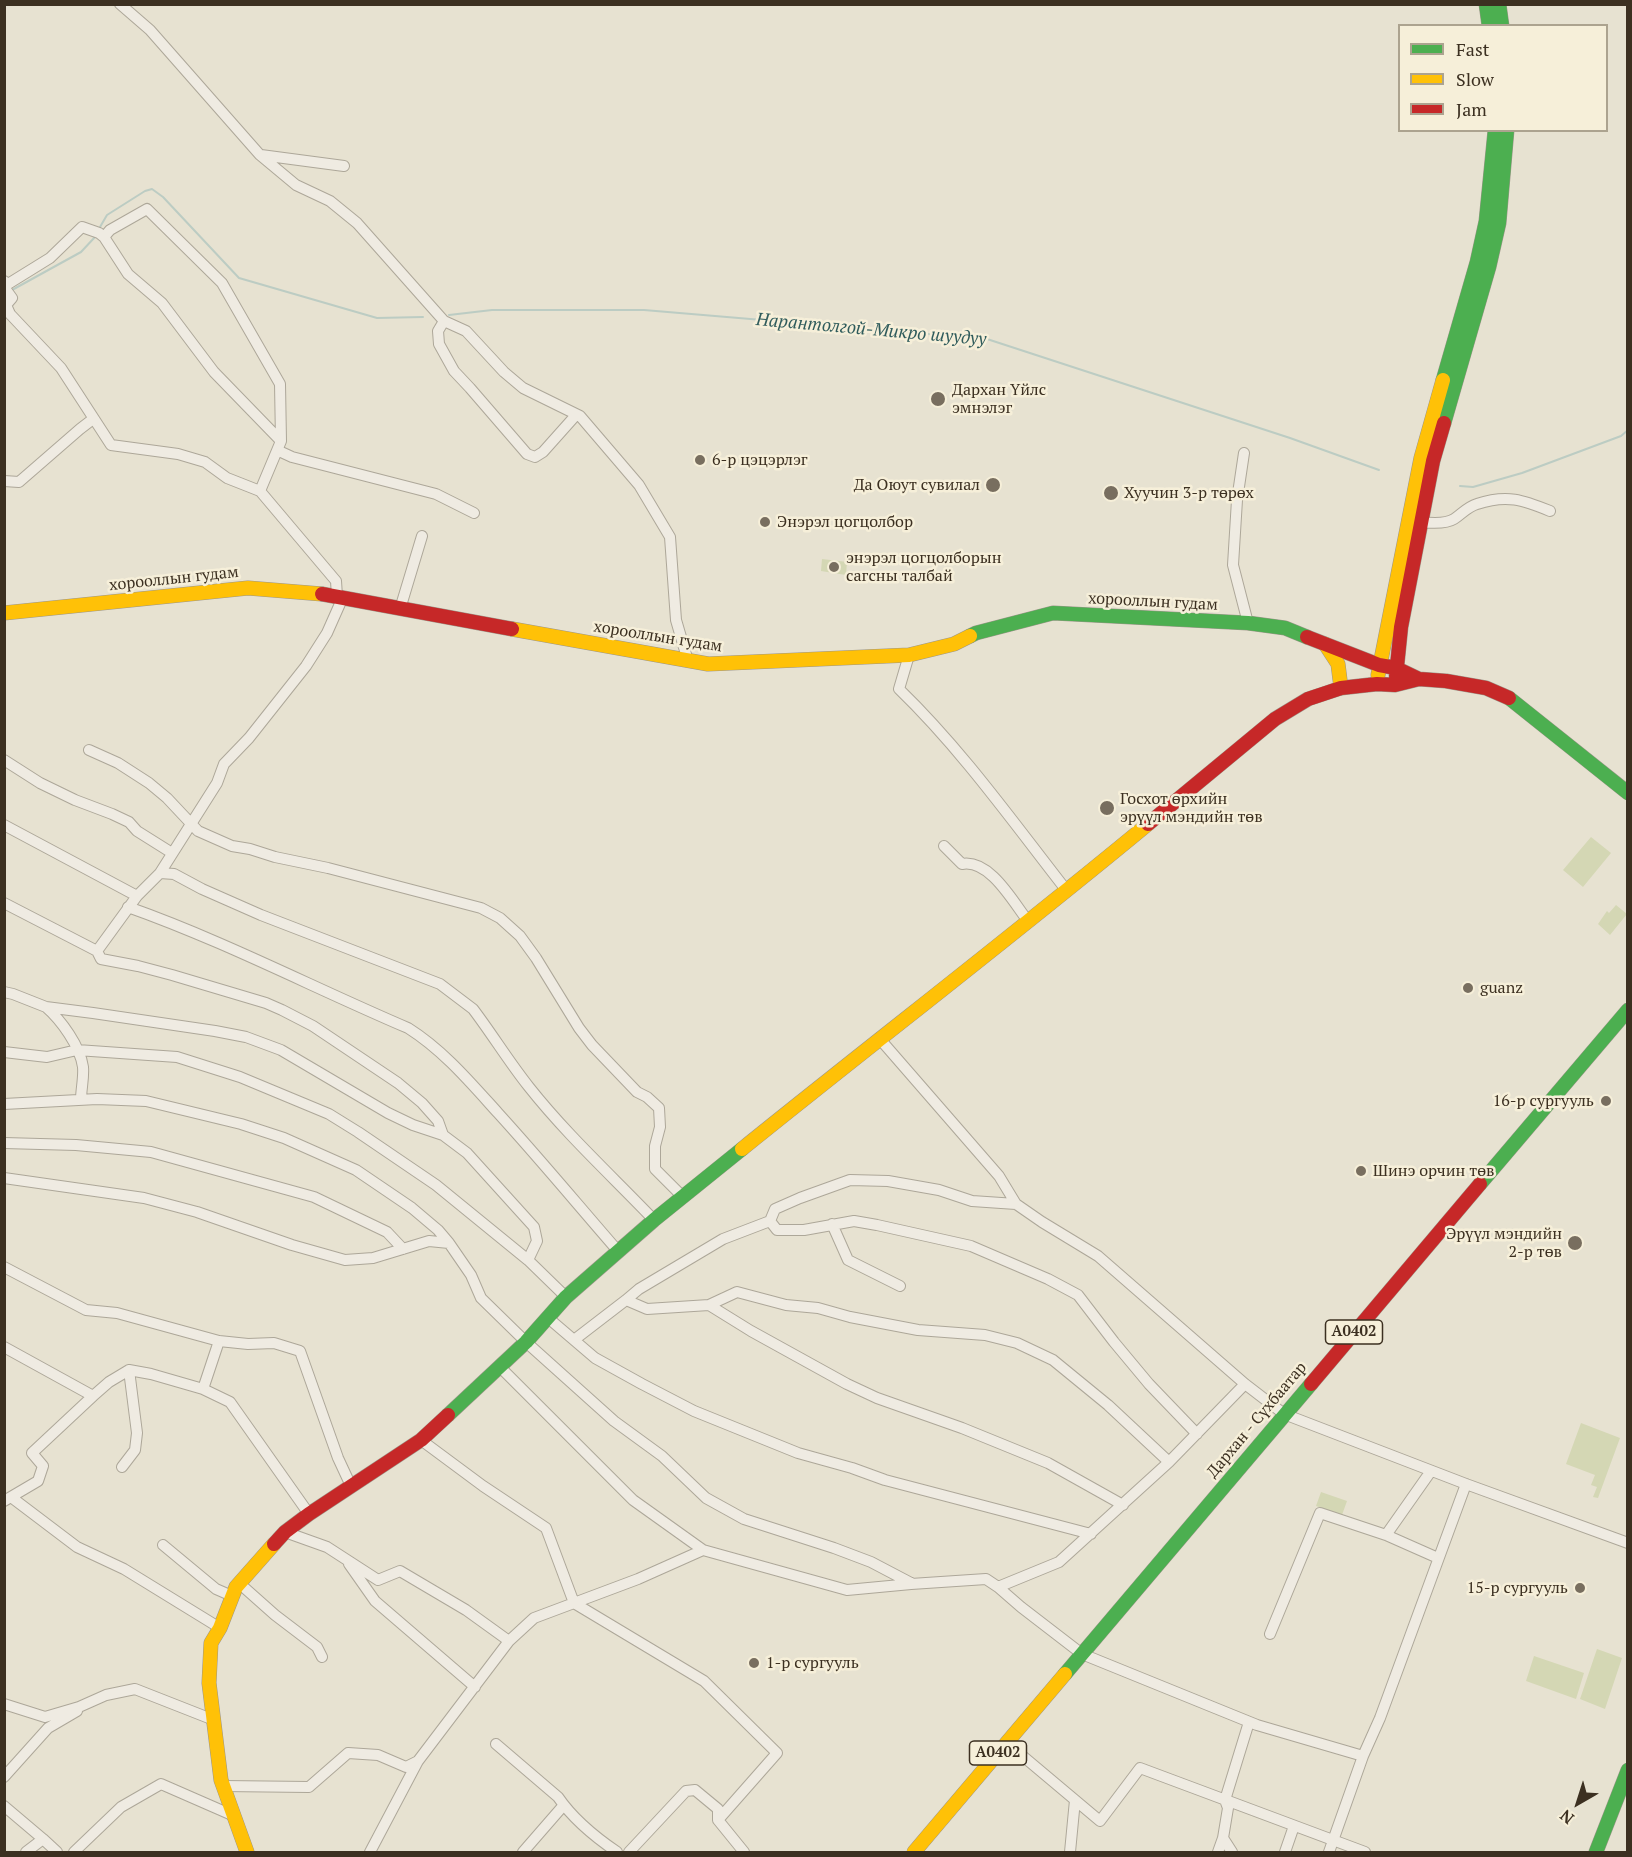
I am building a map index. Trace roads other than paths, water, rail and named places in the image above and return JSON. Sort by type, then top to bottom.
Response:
[{"type":"main road","points":[[1486,4],[1489,24]]},
{"type":"main road","points":[[1499,4],[1502,24]]},
{"type":"main road","points":[[1377,684],[1421,458],[1477,262],[1486,221],[1495,132]]},
{"type":"main road","points":[[1395,685],[1401,627],[1433,461],[1489,267],[1499,223],[1507,132]]},
{"type":"main road","name":"хорооллын гудам","points":[[4,614],[248,588],[297,591],[688,661],[734,664],[909,655],[954,644],[975,633],[1053,613],[1248,623],[1284,628],[1379,665],[1396,668],[1419,679]]},
{"type":"main road","points":[[1323,642],[1338,662],[1342,675],[1341,688]]},
{"type":"main road","points":[[247,1852],[223,1786],[209,1683],[211,1643],[220,1628],[236,1587],[285,1532],[421,1440],[526,1342],[566,1297],[654,1220],[879,1038],[1067,891],[1275,719],[1308,699],[1341,688],[1377,684],[1395,685],[1419,679],[1486,688],[1509,698],[1628,793]]},
{"type":"main road","name":"Дархан - Сүхбаатар","points":[[914,1852],[1628,1010]]},
{"type":"main road","points":[[1596,1852],[1628,1770]]},
{"type":"street","points":[[120,4],[150,30],[260,155],[296,185],[330,201],[357,223],[444,321],[466,331],[504,372],[523,388],[580,416],[639,485],[670,537],[676,620],[688,661]]},
{"type":"street","points":[[260,155],[344,166]]},
{"type":"street","points":[[104,237],[110,230],[147,209],[222,283],[280,384],[280,446],[260,491]]},
{"type":"street","points":[[97,951],[128,907],[160,873],[217,783],[224,764],[249,738],[306,666],[327,633],[340,597],[336,581],[260,491],[227,478],[205,462],[178,454],[111,445],[61,368],[10,315],[6,305],[12,298],[5,285],[50,258],[82,227],[99,233],[128,274],[162,303],[214,372],[292,457],[436,494],[474,513]]},
{"type":"street","points":[[444,321],[438,331],[439,344],[454,372],[527,454],[535,457],[543,452],[576,415]]},
{"type":"street","points":[[4,481],[19,482],[93,419]]},
{"type":"street","points":[[1244,453],[1237,500],[1233,565],[1248,623]]},
{"type":"street","points":[[1421,522],[1453,520],[1463,511],[1477,504],[1510,498],[1550,511]]},
{"type":"street","points":[[400,609],[422,536]]},
{"type":"street","points":[[909,655],[898,689],[955,747],[1067,891]]},
{"type":"street","points":[[89,750],[118,763],[149,783],[167,798],[198,831],[232,846],[482,908],[500,918],[520,936],[579,1028],[599,1053],[637,1092],[647,1097],[659,1108],[661,1114],[655,1146],[655,1169],[683,1197]]},
{"type":"street","points":[[4,760],[40,783],[129,822],[137,831],[172,853]]},
{"type":"street","points":[[4,825],[137,896]]},
{"type":"street","points":[[944,846],[962,864],[975,864],[984,868],[996,879],[1028,921]]},
{"type":"street","points":[[160,873],[174,874],[261,915],[440,984],[461,998],[473,1008],[529,1087],[596,1162],[654,1220]]},
{"type":"street","points":[[4,903],[97,951],[101,959],[138,966],[266,1003],[313,1026],[398,1083],[438,1121],[444,1135]]},
{"type":"street","points":[[128,907],[222,943],[421,1036],[460,1071],[618,1251]]},
{"type":"street","points":[[4,992],[46,1007],[246,1037],[281,1050],[388,1113],[413,1125],[444,1135],[467,1153],[534,1227],[537,1241],[528,1260]]},
{"type":"street","points":[[46,1007],[77,1050],[83,1066],[81,1100]]},
{"type":"street","points":[[879,1038],[999,1176],[1016,1204],[1098,1256],[1245,1384],[1284,1414],[1466,1485],[1628,1543]]},
{"type":"street","points":[[4,1052],[47,1057],[77,1050],[177,1057],[240,1077],[329,1114],[436,1185],[528,1260],[566,1297]]},
{"type":"street","points":[[4,1104],[97,1099],[146,1101],[241,1124],[284,1138],[356,1170],[412,1208],[438,1230],[471,1275],[481,1298],[614,1421],[662,1456],[706,1498],[744,1519],[870,1562],[911,1584]]},
{"type":"street","points":[[4,1143],[76,1145],[151,1152],[314,1197],[387,1232],[403,1249]]},
{"type":"street","points":[[4,1178],[144,1197],[198,1212],[292,1245],[345,1260],[373,1258],[429,1241],[449,1243]]},
{"type":"street","points":[[574,1340],[639,1289],[723,1239],[770,1221],[775,1209],[849,1180],[888,1181],[939,1190],[972,1201],[1016,1204]]},
{"type":"street","points":[[770,1221],[777,1230],[804,1230],[854,1221],[865,1223],[971,1246],[1048,1279],[1078,1295],[1135,1367],[1197,1434]]},
{"type":"street","points":[[832,1224],[848,1260],[900,1286]]},
{"type":"street","points":[[4,1267],[86,1310],[117,1313],[219,1341],[248,1344],[274,1343],[300,1351],[338,1458],[351,1486]]},
{"type":"street","points":[[626,1300],[647,1309],[709,1305],[737,1292],[786,1305],[818,1308],[850,1317],[918,1329],[985,1335],[1017,1343],[1053,1360],[1108,1405],[1169,1462]]},
{"type":"street","points":[[709,1305],[847,1384],[877,1398],[963,1428],[1048,1463],[1123,1505]]},
{"type":"street","points":[[547,1317],[595,1358],[694,1410],[798,1453],[885,1480],[1091,1534]]},
{"type":"street","points":[[203,1389],[219,1341]]},
{"type":"street","points":[[4,1347],[93,1396]]},
{"type":"street","points":[[500,1367],[633,1500],[703,1550],[847,1590],[986,1579],[1083,1654],[1249,1722],[1363,1756]]},
{"type":"street","points":[[122,1467],[135,1450],[137,1433],[129,1370]]},
{"type":"street","points":[[220,1628],[123,1569],[77,1547],[8,1499],[38,1481],[43,1466],[32,1453],[109,1382],[129,1370],[151,1374],[203,1389],[230,1402],[309,1514]]},
{"type":"street","points":[[998,1587],[1059,1563],[1169,1462],[1245,1384]]},
{"type":"street","points":[[421,1440],[483,1486],[546,1528],[574,1603],[704,1681],[777,1753],[718,1820]]},
{"type":"street","points":[[1386,1535],[1431,1471]]},
{"type":"street","points":[[1329,1852],[1466,1485]]},
{"type":"street","points":[[1270,1634],[1320,1513],[1386,1535],[1438,1558]]},
{"type":"street","points":[[285,1532],[327,1547],[378,1580],[400,1571],[466,1610],[509,1641]]},
{"type":"street","points":[[163,1545],[216,1589],[232,1596]]},
{"type":"street","points":[[370,1852],[418,1761],[509,1641],[534,1617],[638,1579],[703,1550]]},
{"type":"street","points":[[346,1560],[375,1601],[475,1687]]},
{"type":"street","points":[[240,1583],[275,1615],[317,1647],[322,1658]]},
{"type":"street","points":[[4,1704],[45,1717],[79,1707],[106,1695],[135,1689],[214,1720]]},
{"type":"street","points":[[4,1777],[48,1728],[99,1698]]},
{"type":"street","points":[[1218,1852],[1228,1808],[1225,1800],[1249,1722]]},
{"type":"street","points":[[1006,1742],[1100,1821],[1140,1768],[1365,1852]]},
{"type":"street","points":[[496,1744],[558,1797],[563,1806],[592,1834],[617,1852]]},
{"type":"street","points":[[223,1786],[309,1787],[348,1753],[378,1755],[406,1767],[418,1761]]},
{"type":"street","points":[[74,1852],[121,1807],[161,1784],[232,1815]]},
{"type":"street","points":[[628,1852],[686,1791],[695,1790],[718,1809],[718,1820],[744,1852]]},
{"type":"street","points":[[1070,1852],[1075,1800]]},
{"type":"street","points":[[4,1806],[57,1852]]},
{"type":"street","points":[[523,1852],[563,1806]]},
{"type":"street","points":[[1285,1852],[1294,1826]]},
{"type":"street","points":[[1223,1838],[1232,1852]]},
{"type":"street","points":[[26,1852],[43,1839]]},
{"type":"waterway","name":"Нарантолгой-Микро шуудуу","points":[[100,227],[107,215],[152,189],[163,197],[239,278],[377,318],[423,317]]},
{"type":"waterway","name":"Нарантолгой-Микро шуудуу","points":[[12,290],[81,252],[95,237]]},
{"type":"waterway","name":"Нарантолгой-Микро шуудуу","points":[[449,315],[492,310],[644,310],[987,339],[1290,438],[1379,470]]},
{"type":"waterway","name":"Нарантолгой-Микро шуудуу","points":[[1460,486],[1473,487],[1522,473],[1621,436],[1628,430]]},
{"type":"place","name":"Дархан Үйлс эмнэлэг","points":[[938,399]]},
{"type":"place","name":"6-р цэцэрлэг","points":[[700,460]]},
{"type":"place","name":"Да Оюут сувилал","points":[[993,485]]},
{"type":"place","name":"Хуучин 3-р төрөх","points":[[1111,493]]},
{"type":"place","name":"Энэрэл цогцолбор","points":[[765,522]]},
{"type":"place","name":"энэрэл цогцолборын сагсны талбай","points":[[834,567]]},
{"type":"place","name":"Госхот өрхийн эрүүл мэндийн төв","points":[[1107,808]]},
{"type":"place","name":"guanz","points":[[1468,988]]},
{"type":"place","name":"16-р сургууль","points":[[1606,1101]]},
{"type":"place","name":"Шинэ орчин төв","points":[[1361,1171]]},
{"type":"place","name":"Эрүүл мэндийн 2-р төв","points":[[1575,1243]]},
{"type":"place","name":"15-р сургууль","points":[[1580,1588]]},
{"type":"place","name":"1-р сургууль","points":[[754,1663]]}]
